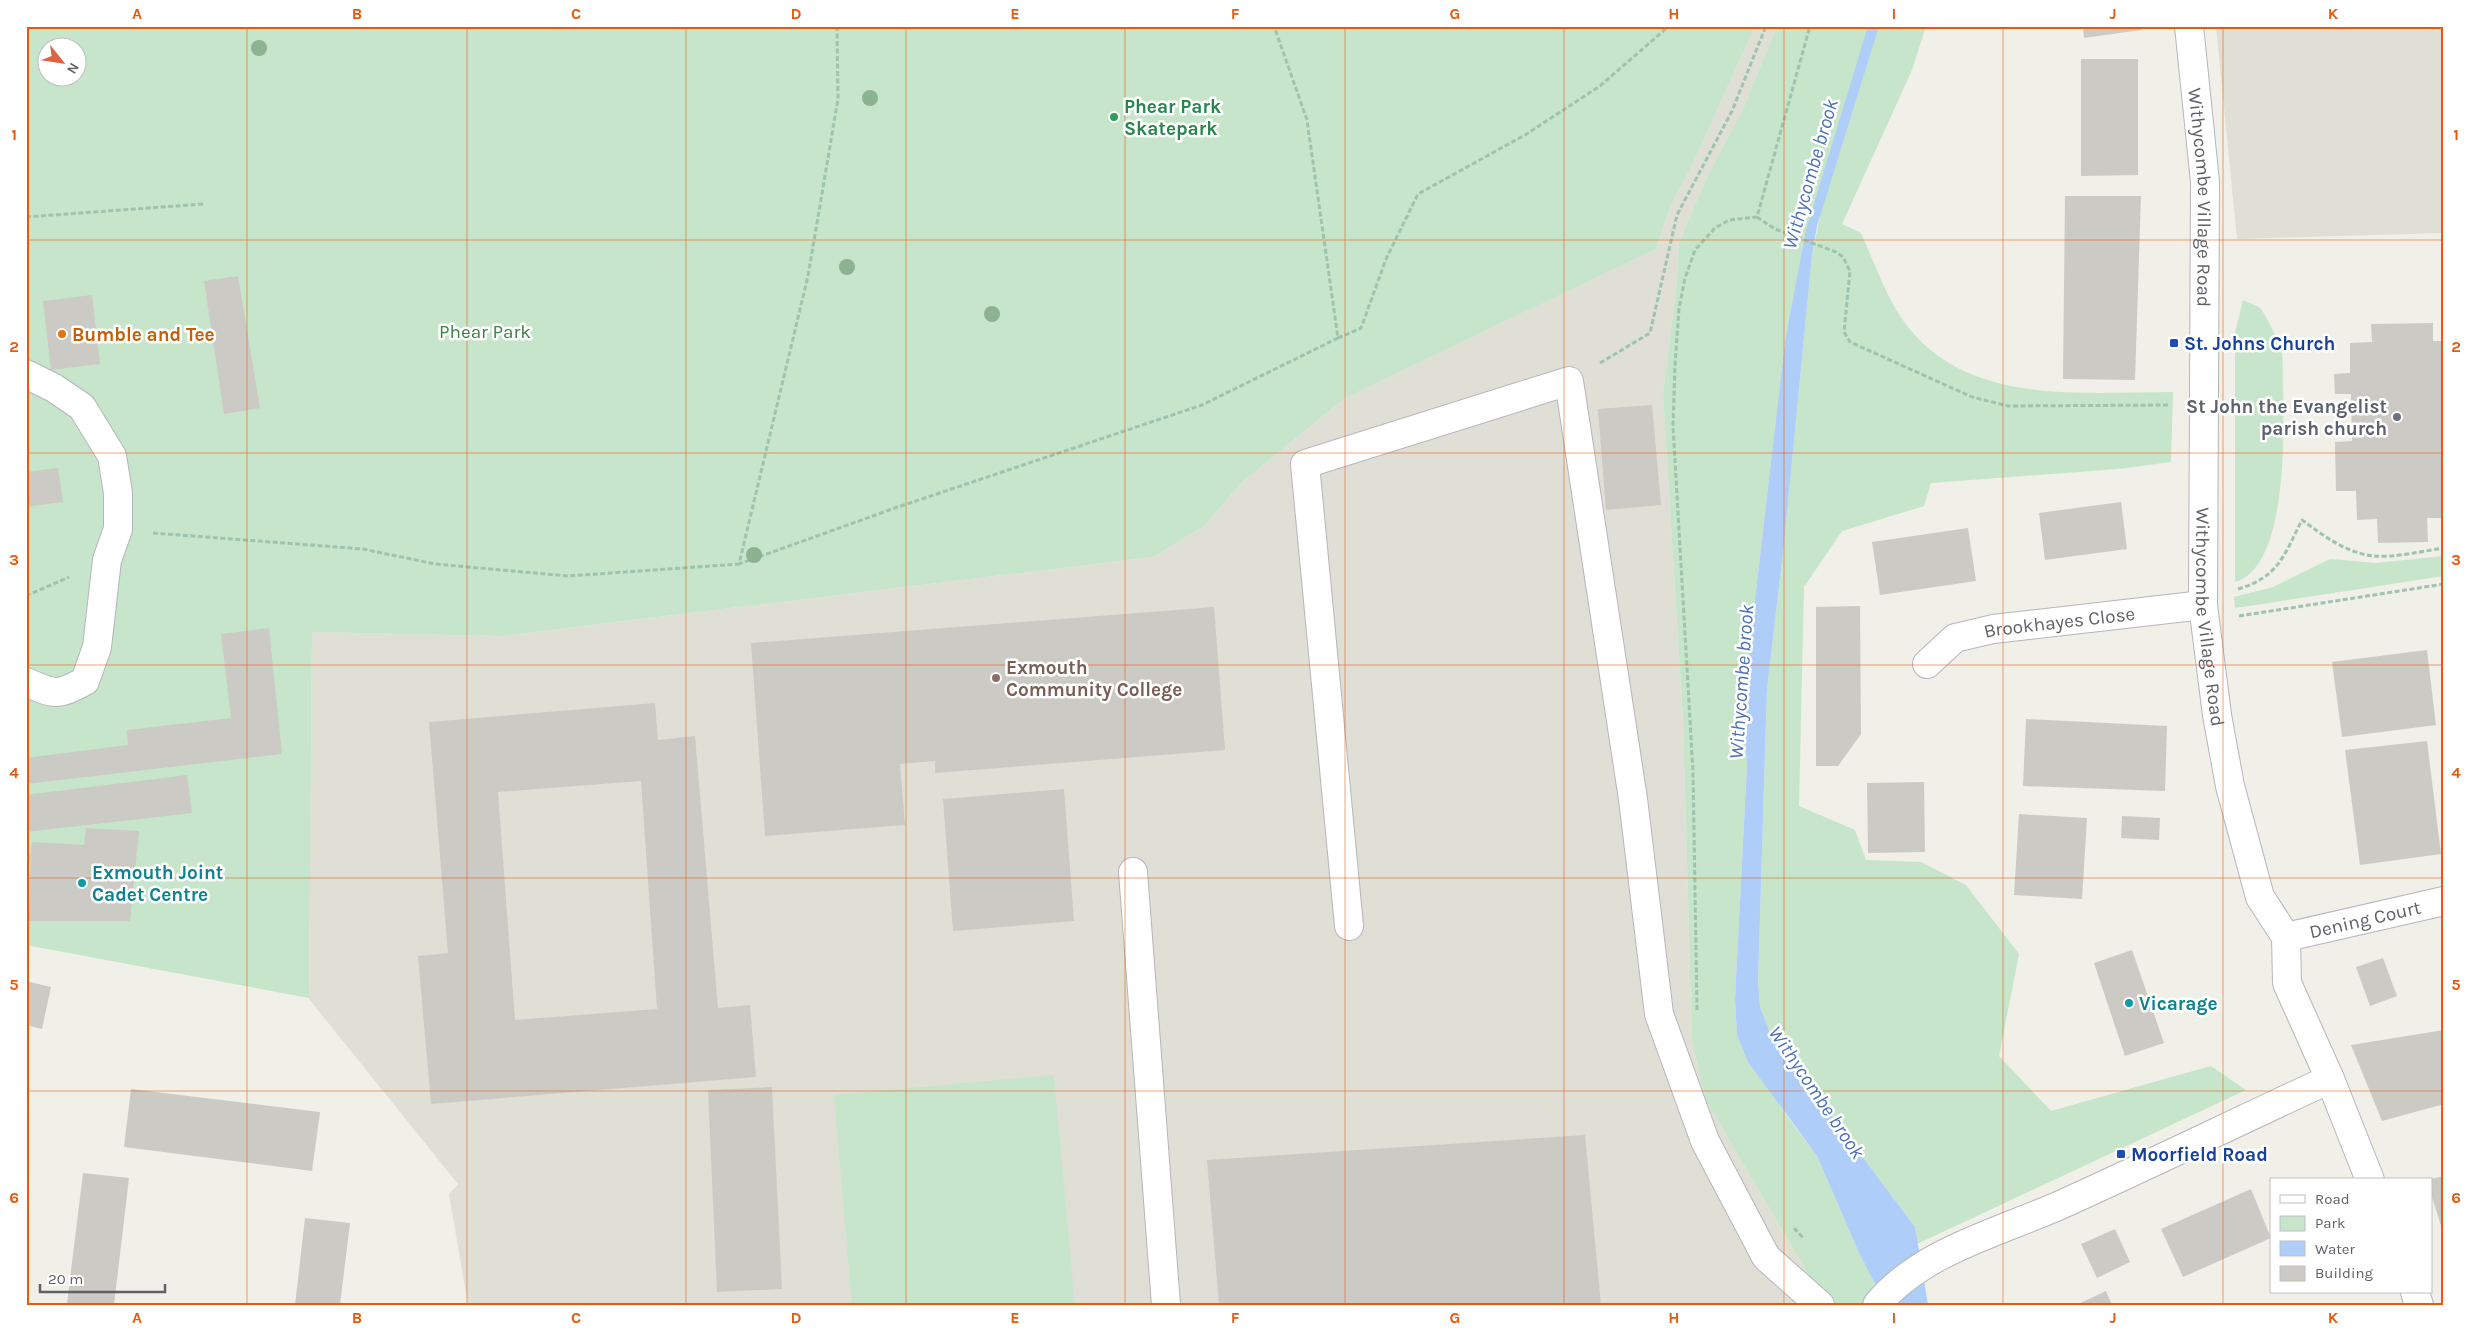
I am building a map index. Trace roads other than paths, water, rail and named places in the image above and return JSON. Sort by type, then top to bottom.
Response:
[{"type":"street","name":"Withycombe Village Road","points":[[2189,26],[2205,182],[2203,606],[2217,715],[2230,786],[2260,897],[2286,937]]},
{"type":"street","points":[[26,374],[54,388],[82,407],[112,456],[118,493],[118,529],[107,560],[97,647],[85,681],[64,692],[48,692],[26,682]]},
{"type":"street","points":[[1349,926],[1305,464],[1569,381],[1634,799],[1659,1014],[1705,1141],[1766,1258],[1820,1305]]},
{"type":"street","name":"Brookhayes Close","points":[[1927,664],[1955,638],[1993,628],[2203,606]]},
{"type":"street","points":[[1133,872],[1166,1305]]},
{"type":"street","name":"Dening Court","points":[[2286,937],[2444,901]]},
{"type":"street","points":[[2286,937],[2287,983],[2330,1079],[2369,1178]]},
{"type":"street","points":[[1879,1303],[1921,1266],[1940,1255],[2057,1206],[2330,1079]]},
{"type":"water","points":[[1868,26],[1879,26],[1817,226],[1812,255],[1784,544],[1767,689],[1758,982],[1760,1007],[1770,1033],[1915,1227],[1928,1305],[1886,1305],[1859,1253],[1817,1156],[1748,1062],[1737,1035],[1735,999],[1747,765],[1743,703],[1785,341],[1806,230]]},
{"type":"place","name":"Phear Park Skatepark","points":[[1114,117]]},
{"type":"place","name":"Bumble and Tee","points":[[62,334]]},
{"type":"place","name":"St. Johns Church","points":[[2174,343]]},
{"type":"place","name":"St John the Evangelist parish church","points":[[2397,417]]},
{"type":"place","name":"Exmouth Community College","points":[[996,678]]},
{"type":"place","name":"Exmouth Joint Cadet Centre","points":[[82,883]]},
{"type":"place","name":"Vicarage","points":[[2129,1003]]},
{"type":"place","name":"Moorfield Road","points":[[2121,1154]]},
{"type":"water label","name":"Withycombe brook","points":[[1810,174]]},
{"type":"water label","name":"Withycombe brook","points":[[1741,682]]},
{"type":"water label","name":"Withycombe brook","points":[[1817,1092]]},
{"type":"park label","name":"Phear Park","points":[[485,331]]}]
